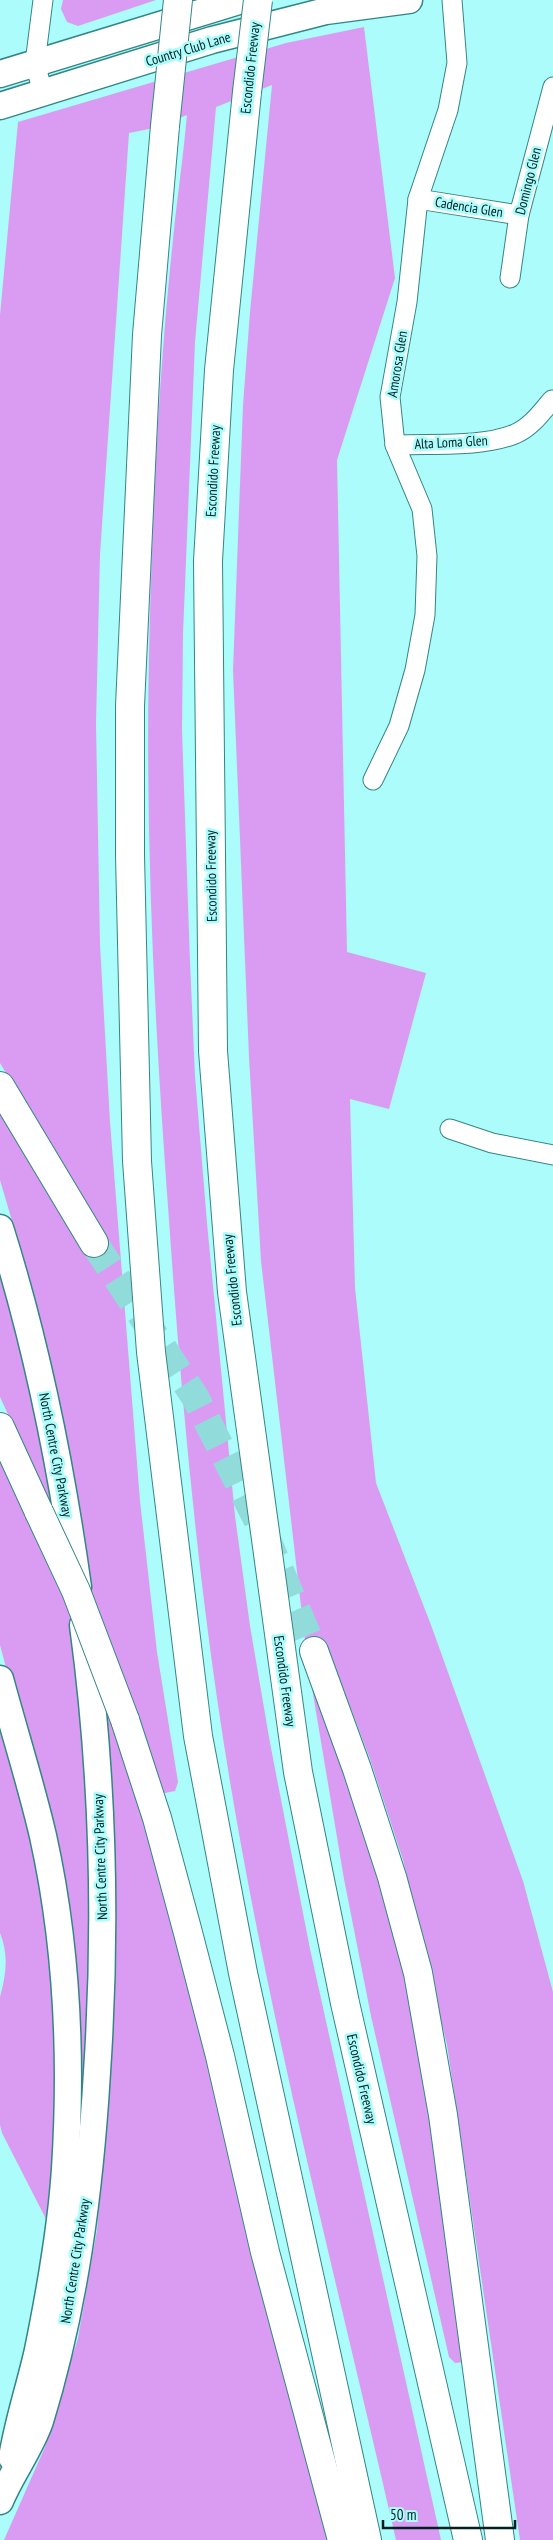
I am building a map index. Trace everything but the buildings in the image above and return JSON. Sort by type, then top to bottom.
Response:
[{"type":"highway","points":[[178,0],[147,335],[130,706],[130,864],[137,1161],[151,1352],[198,1736],[246,1983],[367,2540]]},
{"type":"highway","name":"Escondido Freeway","points":[[258,0],[219,370],[208,570],[213,1051],[232,1292],[298,1772],[345,2003],[468,2540]]},
{"type":"highway","points":[[0,1086],[94,1243]]},
{"type":"highway","points":[[0,1427],[76,1591],[125,1720],[157,1818],[220,2056],[265,2252],[342,2540]]},
{"type":"highway","points":[[314,1651],[392,1877],[418,1972],[443,2115],[500,2540]]},
{"type":"main road","points":[[0,74],[242,0]]},
{"type":"main road","name":"Country Club Lane","points":[[0,106],[212,40],[307,16],[409,0]]},
{"type":"main road","name":"North Centre City Parkway","points":[[0,1228],[30,1328],[66,1496],[91,1684],[102,1854],[103,1975],[92,2151],[75,2276],[59,2352],[39,2424],[4,2492]]},
{"type":"main road","name":"North Centre City Parkway","points":[[0,1679],[43,1837],[60,1941],[68,2062],[65,2170],[52,2269],[37,2352],[18,2422],[4,2492]]},
{"type":"street","points":[[43,0],[35,63],[43,93]]},
{"type":"street","name":"Amorosa Glen","points":[[373,780],[399,726],[416,670],[425,615],[427,556],[422,509],[395,445],[390,397],[407,302],[418,199],[448,110],[457,63],[452,0]]},
{"type":"street","name":"Domingo Glen","points":[[510,278],[519,215],[553,86]]},
{"type":"street","name":"Cadencia Glen","points":[[418,199],[519,215]]},
{"type":"street","name":"Alta Loma Glen","points":[[395,445],[486,442],[516,433],[536,420],[552,400]]},
{"type":"street","points":[[450,1129],[492,1143],[553,1155]]},
{"type":"shaded area","points":[[63,0],[156,0],[78,26],[67,22],[61,9]]},
{"type":"shaded area","points":[[364,27],[395,278],[337,460],[347,952],[426,973],[389,1109],[350,1099],[355,1288],[376,1483],[431,1625],[523,1881],[553,1992],[553,2540],[520,2540],[447,2045],[403,1860],[370,1759],[325,1641],[318,1640],[307,1658],[261,1261],[249,1057],[233,670],[243,405],[272,85],[216,107],[195,342],[183,634],[182,730],[195,1076],[235,1516],[250,1626],[270,1743],[310,1949],[441,2540],[396,2540],[298,2120],[253,1910],[217,1698],[188,1459],[159,1079],[152,938],[148,796],[149,655],[156,452],[167,300],[187,115],[154,128],[129,133],[100,554],[96,723],[100,945],[110,1122],[140,1501],[157,1652],[178,1782],[175,1791],[165,1793],[160,1790],[135,1793],[193,1999],[327,2540],[4,2540],[45,2447],[78,2338],[97,2230],[106,2125],[111,2013],[50,1367],[32,1289],[0,1180],[0,1107],[90,1258],[105,1238],[0,1063],[0,315],[18,122],[286,43]]},
{"type":"shaded area","points":[[0,1257],[49,1458],[84,1688],[95,1931],[82,2162],[17,1709],[0,1645],[0,1456],[51,1507],[0,1397]]},
{"type":"shaded area","points":[[310,1676],[331,1725],[411,1974],[464,2362],[455,2363],[449,2357],[371,2016],[344,1879]]},
{"type":"shaded area","points":[[0,1703],[29,1820],[44,1914],[51,1977],[55,2040],[56,2109],[46,2219],[2,2133],[0,2125],[0,1997],[4,1981],[6,1957],[0,1933]]},
{"type":"tunnel","points":[[94,1243],[195,1397],[265,1535],[314,1651]]}]
